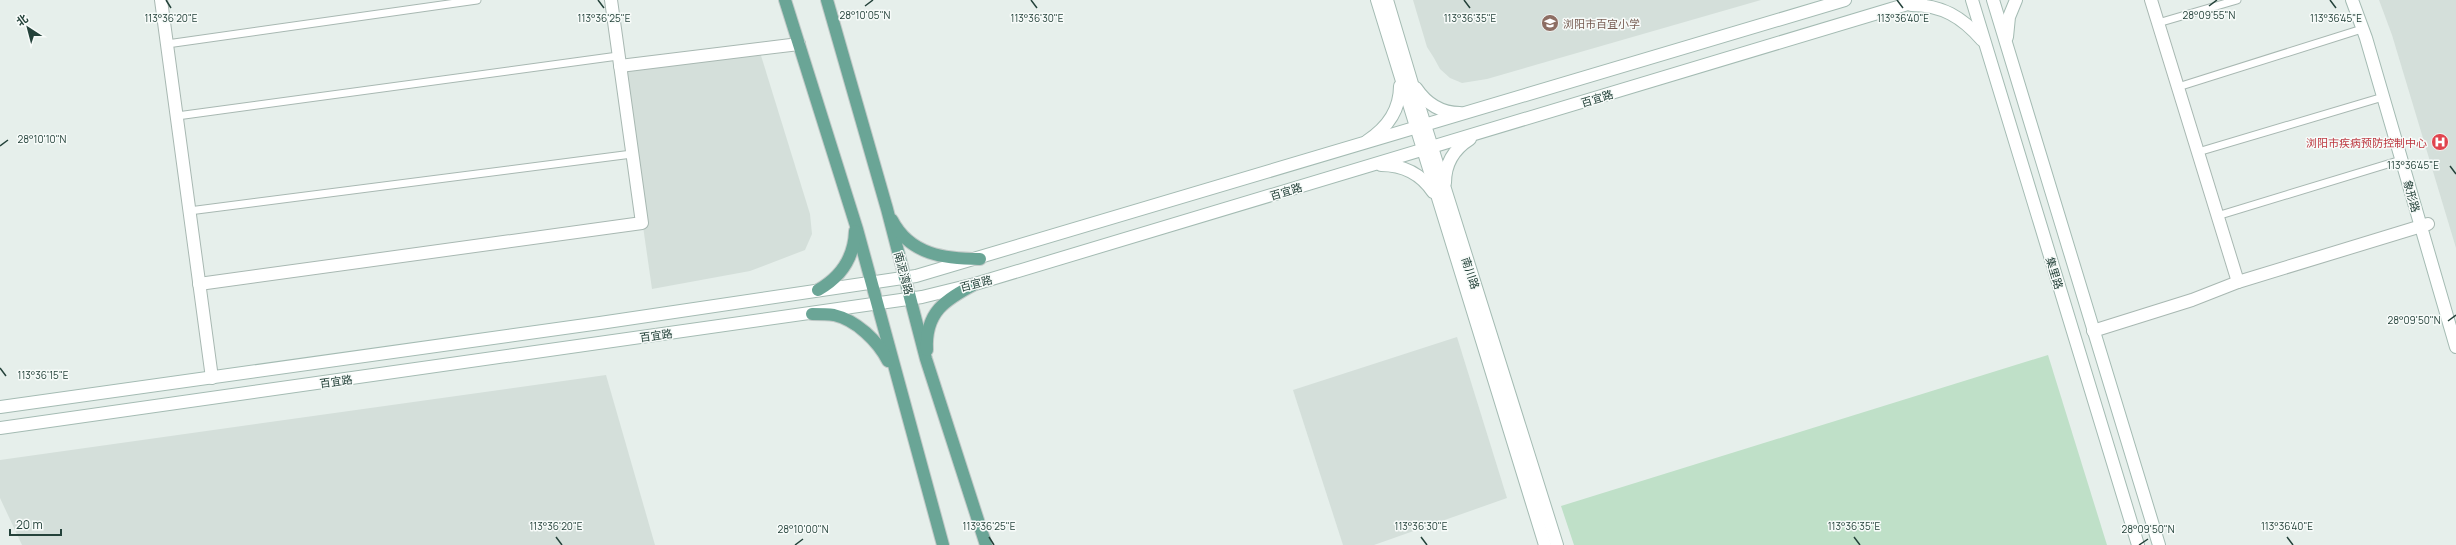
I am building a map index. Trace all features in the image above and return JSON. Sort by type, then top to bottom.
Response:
[{"type":"main road","points":[[785,0],[855,223],[943,545]]},
{"type":"main road","name":"南泥湾路","points":[[827,0],[887,209],[928,365],[986,545]]},
{"type":"main road","points":[[887,209],[894,224],[905,237],[926,252],[949,258],[980,259]]},
{"type":"main road","points":[[818,290],[829,284],[846,265],[852,252],[855,223]]},
{"type":"main road","points":[[928,365],[928,342],[933,316],[941,306],[953,296],[975,284]]},
{"type":"main road","points":[[812,314],[835,315],[862,330],[884,354],[896,375]]},
{"type":"street","points":[[161,0],[212,378]]},
{"type":"street","points":[[199,284],[642,223],[611,0]]},
{"type":"street","name":"南川路","points":[[1377,0],[1405,79],[1427,149],[1545,545]]},
{"type":"street","name":"南川路","points":[[1387,0],[1405,79]]},
{"type":"street","name":"百宜路","points":[[0,407],[212,378],[905,278],[980,259],[1845,0]]},
{"type":"street","name":"百宜路","points":[[0,428],[877,305],[910,299],[975,284],[1921,0]]},
{"type":"street","name":"集里路","points":[[1972,0],[2138,545]]},
{"type":"street","name":"集里路","points":[[1993,0],[2159,545]]},
{"type":"street","points":[[2008,51],[2007,32],[2009,17],[2016,0]]},
{"type":"street","points":[[2151,0],[2238,282]]},
{"type":"street","name":"象形路","points":[[2352,0],[2383,97],[2401,160],[2425,225],[2456,318]]},
{"type":"street","name":"象形路","points":[[2360,0],[2373,36],[2425,225],[2456,347]]},
{"type":"street","points":[[1904,5],[1937,6],[1950,12],[1963,19],[1985,43]]},
{"type":"street","points":[[619,61],[799,44]]},
{"type":"street","points":[[1360,146],[1390,120],[1397,108],[1405,79],[1436,108],[1446,112],[1469,113]]},
{"type":"street","points":[[1372,166],[1399,167],[1412,172],[1441,195],[1445,176],[1452,156],[1475,135]]},
{"type":"street","name":"南川路","points":[[1441,195],[1557,545]]},
{"type":"street","points":[[2094,331],[2192,300],[2238,282],[2425,225]]},
{"type":"lane","points":[[167,44],[477,0]]},
{"type":"lane","points":[[2158,23],[2237,0]]},
{"type":"lane","points":[[2178,87],[2362,29]]},
{"type":"lane","points":[[177,116],[619,61]]},
{"type":"lane","points":[[2198,152],[2383,97]]},
{"type":"lane","points":[[189,211],[632,154]]},
{"type":"lane","points":[[2217,216],[2401,160]]},
{"type":"shaded area","name":"浏阳市百宜小学","points":[[1413,0],[1761,0],[1487,79],[1462,83],[1450,78],[1440,69],[1427,47]]},
{"type":"shaded area","name":"浏阳市疾病预防控制中心","points":[[2379,0],[2456,0],[2456,248],[2392,35]]},
{"type":"shaded area","points":[[759,49],[810,214],[812,234],[805,250],[750,271],[652,289],[620,66]]},
{"type":"shaded area","points":[[1457,337],[1507,498],[1374,545],[1343,545],[1293,390]]},
{"type":"shaded area","points":[[606,375],[655,545],[22,545],[0,498],[0,460]]},
{"type":"green space","points":[[2048,355],[2107,545],[1574,545],[1561,506]]},
{"type":"place","name":"浏阳市百宜小学","points":[[1550,23]]},
{"type":"place","name":"浏阳市疾病预防控制中心","points":[[2440,142]]}]
